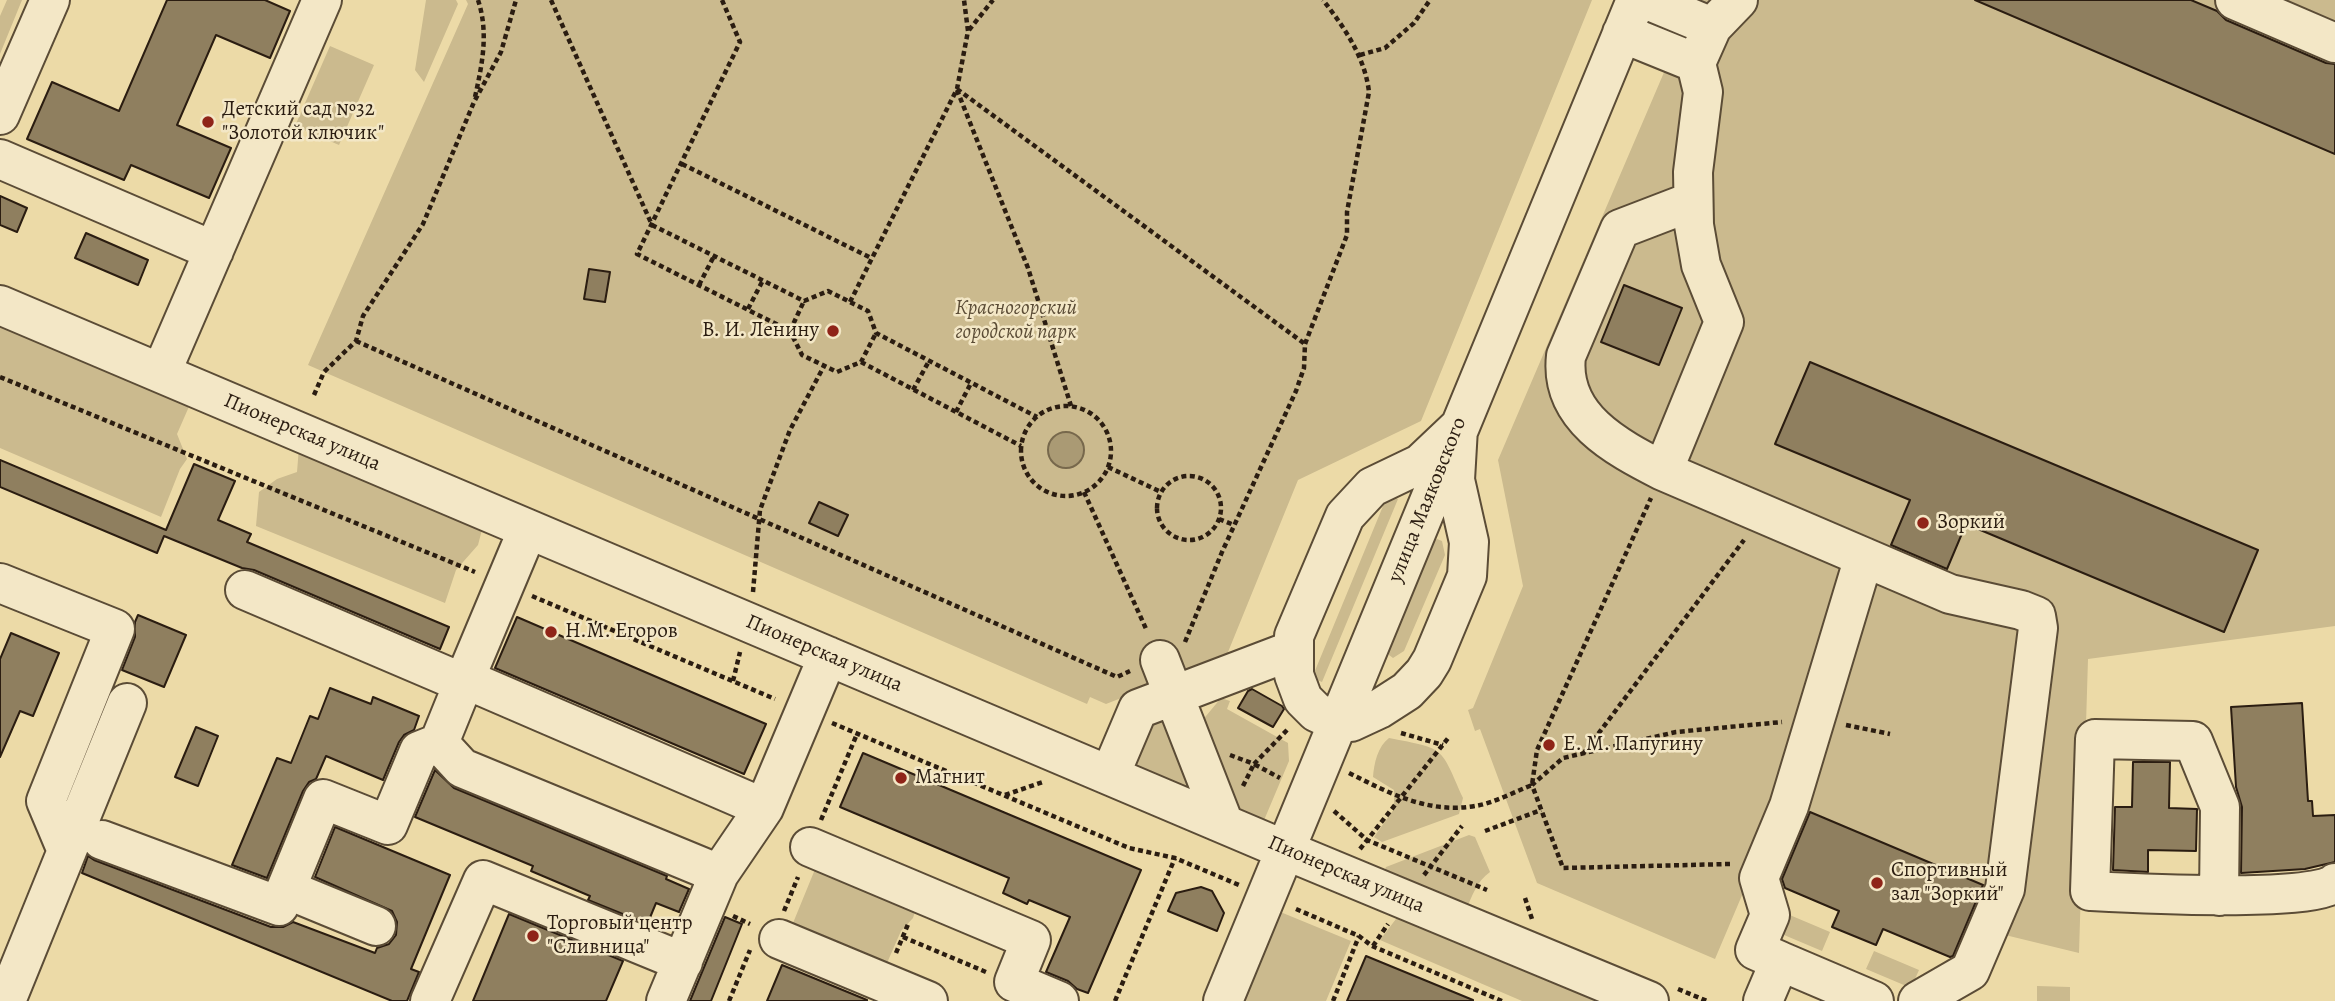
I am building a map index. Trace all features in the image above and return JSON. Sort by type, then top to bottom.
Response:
[{"type":"street","points":[[0,115],[50,0]]},
{"type":"street","points":[[161,373],[322,0]]},
{"type":"street","points":[[1647,0],[1712,27]]},
{"type":"street","points":[[1663,471],[1724,322],[1701,265],[1694,225],[1693,172],[1703,92],[1696,63],[1712,27],[1738,0]]},
{"type":"street","points":[[2235,0],[2335,43]]},
{"type":"street","points":[[1629,16],[1696,63]]},
{"type":"street","name":"улица Маяковского","points":[[1223,1001],[1629,16]]},
{"type":"street","points":[[0,159],[214,251]]},
{"type":"street","points":[[1693,201],[1620,229],[1566,356],[1564,374],[1570,393],[1583,414],[1599,433],[1628,453],[1663,471],[1950,594],[2036,616],[2038,628],[2005,889],[1970,971],[1917,1001]]},
{"type":"street","name":"Пионерская улица","points":[[0,304],[1224,824],[1649,1001]]},
{"type":"street","points":[[1458,428],[1455,480],[1469,542],[1466,576],[1437,649],[1424,673],[1407,691],[1379,709],[1351,722],[1337,722],[1315,712],[1303,699],[1294,675],[1294,636],[1345,516],[1372,487],[1420,464],[1458,428]]},
{"type":"street","points":[[0,583],[115,629],[46,801],[84,845],[279,906],[323,799],[388,825],[419,751],[439,743],[528,528]]},
{"type":"street","points":[[1864,558],[1790,806],[1759,878],[1770,915],[1755,950],[1874,1001]]},
{"type":"street","points":[[245,590],[764,808]]},
{"type":"street","points":[[1110,775],[1138,709],[1293,650]]},
{"type":"street","points":[[666,1001],[719,874],[764,808],[828,656]]},
{"type":"street","points":[[1160,660],[1224,824]]},
{"type":"street","points":[[6,1001],[84,845],[127,703]]},
{"type":"street","points":[[2219,896],[2220,807],[2193,741],[2095,739],[2090,891],[2219,896],[2313,891],[2331,887],[2335,883]]},
{"type":"street","points":[[439,743],[462,768],[719,874]]},
{"type":"street","points":[[810,847],[1031,940],[1011,989],[1059,1001]]},
{"type":"street","points":[[430,1001],[483,880],[683,962]]},
{"type":"street","points":[[286,889],[376,926]]},
{"type":"street","points":[[779,939],[928,1001]]},
{"type":"street","points":[[1763,1001],[1780,961]]},
{"type":"path","points":[[474,102],[485,50],[482,12],[478,0]]},
{"type":"path","points":[[314,395],[324,372],[356,341],[363,316],[423,224],[474,102],[501,51],[516,0]]},
{"type":"path","points":[[551,0],[652,225],[804,301]]},
{"type":"path","points":[[722,0],[740,42],[637,254],[790,331],[802,355],[837,372],[861,362],[876,333]]},
{"type":"path","points":[[850,302],[957,89],[968,31],[964,0]]},
{"type":"path","points":[[968,31],[993,0]]},
{"type":"path","points":[[356,341],[1117,677],[1181,651],[1234,525],[1296,391],[1304,368],[1306,344],[1347,235],[1347,212],[1369,92],[1360,55],[1323,0]]},
{"type":"path","points":[[1360,55],[1385,48],[1414,23],[1430,0]]},
{"type":"path","points":[[957,89],[1306,344]]},
{"type":"path","points":[[957,89],[1028,268],[1071,406]]},
{"type":"path","points":[[682,164],[871,258]]},
{"type":"path","points":[[699,285],[714,256]]},
{"type":"path","points":[[748,309],[763,280]]},
{"type":"path","points":[[790,331],[804,301],[828,291],[868,311],[876,333],[1037,417]]},
{"type":"path","points":[[913,390],[929,361]]},
{"type":"path","points":[[861,362],[1021,446]]},
{"type":"path","points":[[755,586],[760,510],[790,430],[824,366]]},
{"type":"path","points":[[0,377],[506,585],[1129,848],[1175,858],[1240,886]]},
{"type":"path","points":[[956,412],[971,383]]},
{"type":"path","points":[[1071,406],[1082,408],[1101,422],[1111,443],[1111,455],[1103,477],[1095,486],[1084,492],[1062,496],[1040,487],[1025,470],[1021,446],[1024,435],[1037,417],[1048,410],[1071,406]]},
{"type":"path","points":[[1108,467],[1161,492]]},
{"type":"path","points":[[1663,471],[1537,750],[1532,785],[1563,868],[1765,864]]},
{"type":"path","points":[[1181,478],[1199,478],[1210,484],[1217,494],[1221,506],[1219,519],[1213,530],[1203,537],[1178,539],[1160,522],[1157,504],[1161,492],[1170,483],[1181,478]]},
{"type":"path","points":[[1084,492],[1160,660]]},
{"type":"path","points":[[1582,754],[1763,514]]},
{"type":"path","points":[[1219,519],[1234,525]]},
{"type":"path","points":[[1345,771],[1400,798],[1430,807],[1476,806],[1532,785],[1563,758],[1675,732],[1817,719],[1890,734]]},
{"type":"path","points":[[1224,824],[1254,764],[1293,724]]},
{"type":"path","points":[[1340,873],[1449,737]]},
{"type":"path","points":[[1191,738],[1254,764],[1284,780]]},
{"type":"path","points":[[1004,796],[1049,779]]},
{"type":"path","points":[[1329,807],[1367,840],[1487,890]]},
{"type":"path","points":[[1485,831],[1541,810]]},
{"type":"path","points":[[1115,1001],[1175,858]]},
{"type":"path","points":[[884,983],[921,894]]},
{"type":"path","points":[[1289,906],[1359,936],[1372,946],[1502,1001]]},
{"type":"path","points":[[1332,1001],[1359,936]]},
{"type":"path","points":[[903,937],[1011,989]]},
{"type":"green space","points":[[7,0],[22,0],[0,54],[0,16]]},
{"type":"green space","points":[[426,0],[456,0],[458,4],[424,82],[415,70]]},
{"type":"green space","name":"Красногорский городской парк","points":[[466,0],[1592,0],[1421,421],[1298,480],[1226,657],[1106,704],[1090,697],[1087,704],[308,365],[468,4]]},
{"type":"green space","name":"Зоркий","points":[[1695,0],[2335,0],[2335,626],[2088,659],[2079,953],[2001,934],[1956,960],[1884,930],[1876,945],[1832,927],[1838,911],[1751,874],[1715,959],[1537,883],[1480,729],[1475,731],[1468,710],[1473,708],[1523,586],[1498,460]]},
{"type":"green space","points":[[330,46],[374,65],[339,145],[295,126]]},
{"type":"green space","points":[[0,323],[191,402],[177,434],[187,459],[180,469],[161,517],[0,448]]},
{"type":"green space","points":[[299,447],[483,526],[478,545],[456,570],[445,603],[256,526],[259,492],[277,479],[297,472]]},
{"type":"green space","points":[[1388,494],[1398,499],[1322,682],[1312,678]]},
{"type":"green space","points":[[1437,539],[1442,541],[1445,555],[1404,651],[1393,658],[1389,651],[1433,542]]},
{"type":"green space","points":[[1221,698],[1230,701],[1227,709],[1288,743],[1289,761],[1262,825],[1132,769],[1152,717],[1201,722]]},
{"type":"green space","points":[[1389,738],[1431,748],[1439,753],[1450,768],[1463,798],[1459,814],[1382,842],[1374,837],[1394,809],[1394,790],[1373,777],[1377,755]]},
{"type":"green space","points":[[1469,835],[1475,837],[1490,872],[1478,884],[1466,910],[1382,876],[1386,867]]},
{"type":"green space","points":[[818,862],[922,890],[913,918],[901,931],[887,963],[793,923]]},
{"type":"green space","points":[[1278,911],[1351,941],[1326,1001],[1241,1001]]},
{"type":"green space","points":[[1785,913],[1830,932],[1822,951],[1777,932]]},
{"type":"green space","points":[[1399,915],[1606,1001],[1522,1001],[1380,940]]},
{"type":"green space","points":[[1874,951],[1919,970],[1911,988],[1866,969]]},
{"type":"green space","points":[[2037,986],[2070,987],[2070,1001],[2037,1001]]},
{"type":"shaded area","points":[[1066,432],[1079,437],[1084,450],[1079,463],[1066,468],[1053,463],[1048,450],[1053,437]]},
{"type":"building","points":[[167,0],[265,0],[290,11],[270,58],[216,35],[177,125],[231,148],[209,198],[131,165],[124,180],[27,139],[52,82],[119,111]]},
{"type":"building","points":[[1975,0],[2191,0],[2217,11],[2226,20],[2326,63],[2335,64],[2335,154]]},
{"type":"building","points":[[0,196],[27,208],[17,232],[0,225]]},
{"type":"building","points":[[86,233],[148,260],[138,285],[75,258]]},
{"type":"building","points":[[589,269],[610,272],[605,302],[584,299]]},
{"type":"building","points":[[1624,285],[1682,308],[1659,365],[1601,342]]},
{"type":"building","points":[[1810,362],[2258,550],[2224,632],[1966,524],[1947,569],[1891,545],[1910,500],[1775,444]]},
{"type":"building","points":[[0,460],[166,530],[194,464],[235,481],[218,520],[251,534],[247,542],[449,627],[440,649],[254,570],[242,568],[164,536],[157,553],[0,487]]},
{"type":"building","points":[[819,502],[848,515],[838,536],[809,523]]},
{"type":"building","points":[[138,615],[186,635],[164,687],[122,670],[135,637]]},
{"type":"building","points":[[517,617],[766,724],[744,774],[495,668]]},
{"type":"building","points":[[11,633],[59,653],[33,716],[20,711],[0,757],[0,659]]},
{"type":"building","points":[[330,688],[371,704],[373,697],[419,716],[414,730],[404,735],[399,742],[383,780],[326,756],[316,779],[309,782],[303,791],[267,878],[232,865],[277,758],[291,763],[310,716],[318,719]]},
{"type":"building","points":[[1252,689],[1284,709],[1273,727],[1238,708]]},
{"type":"building","points":[[2302,703],[2308,801],[2312,801],[2313,816],[2335,815],[2335,862],[2305,869],[2241,873],[2242,807],[2236,787],[2231,707]]},
{"type":"building","points":[[196,727],[218,736],[198,786],[175,777]]},
{"type":"building","points":[[863,753],[1141,870],[1088,993],[1046,972],[1070,917],[1029,900],[1027,904],[1003,893],[1009,878],[840,807]]},
{"type":"building","points":[[2133,762],[2170,762],[2169,808],[2197,809],[2196,851],[2148,850],[2148,872],[2113,870],[2115,807],[2132,807]]},
{"type":"building","points":[[435,770],[454,788],[667,876],[666,879],[689,889],[679,912],[656,903],[649,920],[642,917],[640,921],[588,900],[590,896],[531,871],[533,866],[415,817]]},
{"type":"building","name":"Спортивный зал \"Зоркий\"","points":[[1810,812],[1983,885],[1953,956],[1883,929],[1876,945],[1832,927],[1839,911],[1785,888],[1782,879]]},
{"type":"building","points":[[335,827],[450,875],[411,969],[419,972],[407,1001],[392,1001],[82,873],[88,856],[271,927],[283,927],[293,922],[375,953],[377,948],[389,944],[396,935],[397,922],[392,911],[315,877]]},
{"type":"building","points":[[1201,887],[1212,891],[1224,913],[1217,931],[1168,911],[1176,893]]},
{"type":"building","name":"Торговый центр \"Сливница\"","points":[[509,914],[623,961],[606,1001],[473,1001]]},
{"type":"building","points":[[725,917],[742,924],[711,1001],[690,1001]]},
{"type":"building","points":[[1366,956],[1473,1000],[1473,1001],[1347,1001]]},
{"type":"building","points":[[782,965],[867,1000],[867,1001],[767,1001]]},
{"type":"place","name":"Детский сад №32 \"Золотой ключик\"","points":[[208,122]]},
{"type":"place","name":"В. И. Ленину","points":[[833,331]]},
{"type":"place","name":"Зоркий","points":[[1923,523]]},
{"type":"place","name":"Н.М. Егоров","points":[[551,632]]},
{"type":"place","name":"Е. М. Папугину","points":[[1549,745]]},
{"type":"place","name":"Магнит","points":[[901,778]]},
{"type":"place","name":"Спортивный зал \"Зоркий\"","points":[[1877,883]]},
{"type":"place","name":"Торговый центр \"Сливница\"","points":[[533,936]]}]
